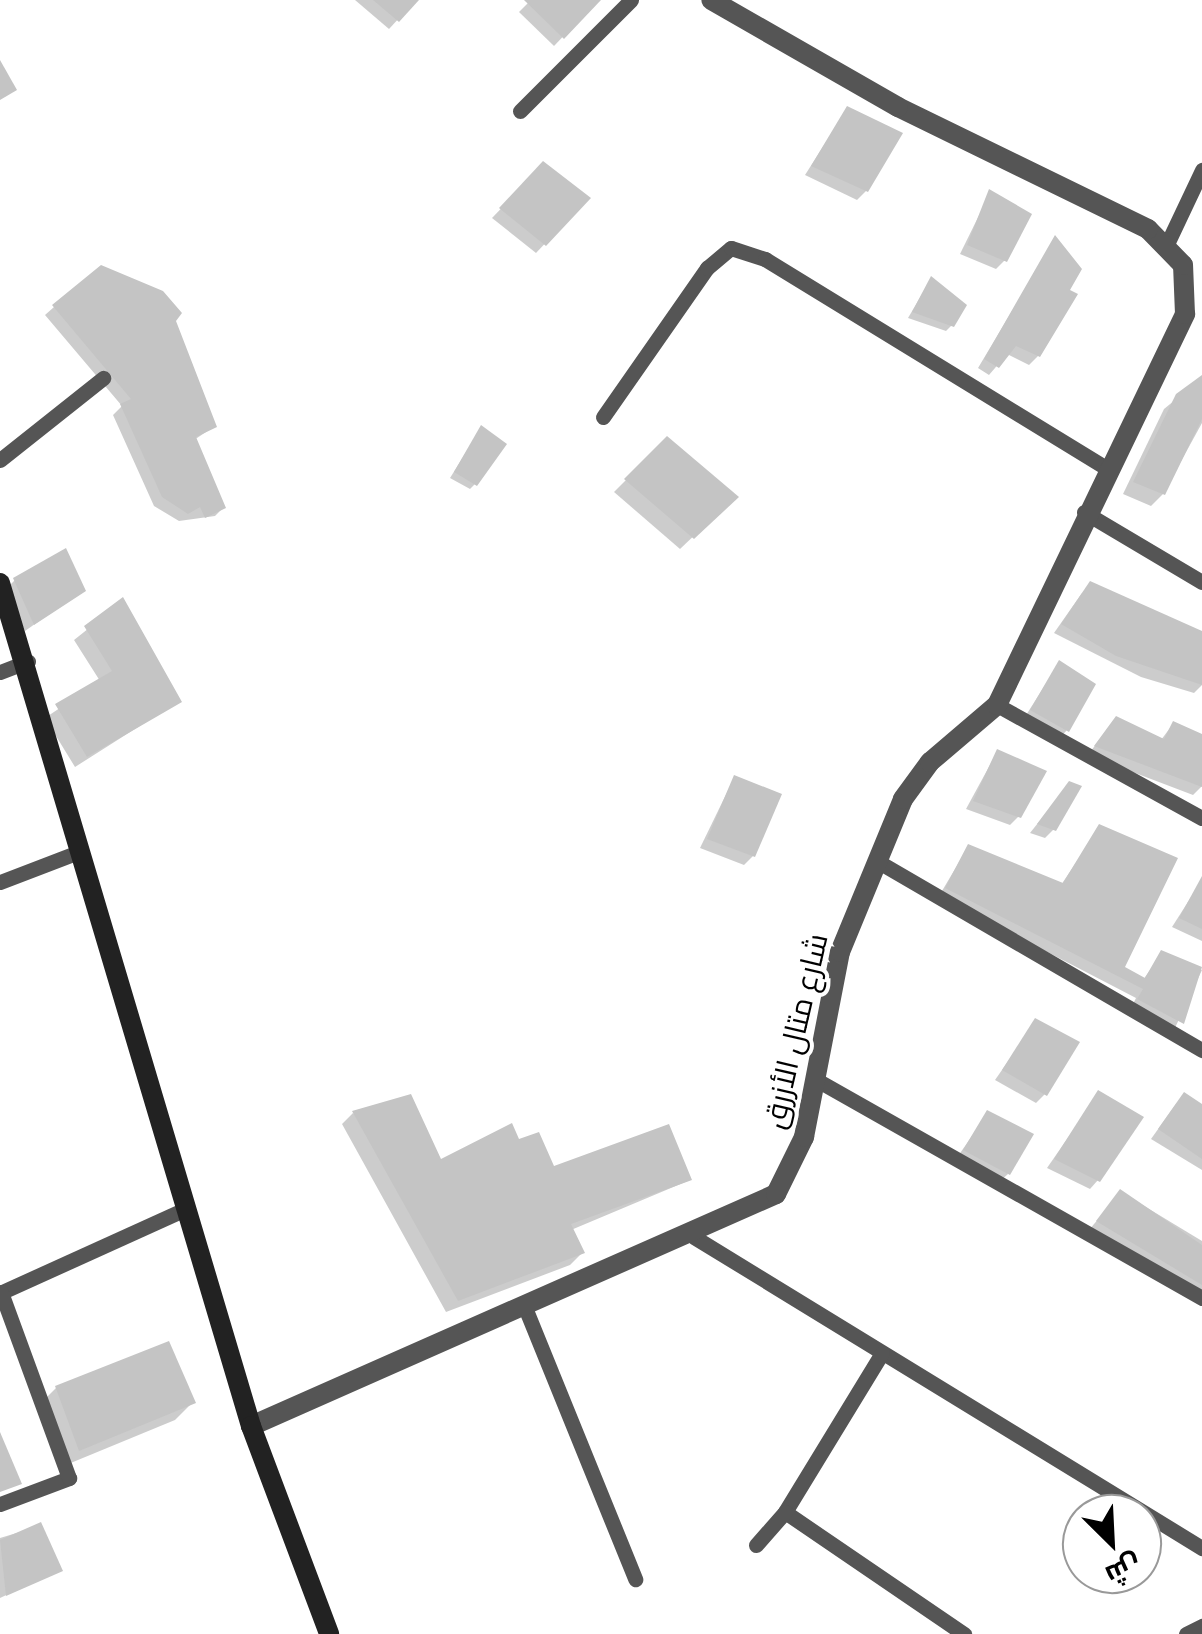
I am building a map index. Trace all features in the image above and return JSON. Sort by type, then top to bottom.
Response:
[{"type":"main road","points":[[0,583],[28,661],[78,852],[251,1426],[330,1634]]},
{"type":"street","points":[[520,111],[631,0]]},
{"type":"street","points":[[711,0],[1168,244],[1190,285],[1185,314],[1104,467],[997,705],[1202,818]]},
{"type":"street","points":[[1168,244],[1202,170]]},
{"type":"street","points":[[603,417],[707,268],[732,248],[765,259],[1104,467]]},
{"type":"street","points":[[0,460],[102,378]]},
{"type":"street","points":[[1084,512],[1202,582]]},
{"type":"street","points":[[0,672],[28,661]]},
{"type":"street","name":"شارع متال الأزرق","points":[[251,1426],[524,1304],[694,1237],[776,1194],[794,1166],[840,952],[876,861],[930,762],[997,705]]},
{"type":"street","points":[[0,882],[78,852]]},
{"type":"street","points":[[876,861],[1202,1050]]},
{"type":"street","points":[[815,1079],[1202,1298]]},
{"type":"street","points":[[0,1504],[70,1478],[1,1292],[187,1208]]},
{"type":"street","points":[[694,1237],[1202,1548]]},
{"type":"street","points":[[524,1304],[635,1579]]},
{"type":"street","points":[[756,1545],[785,1512],[882,1353]]},
{"type":"street","points":[[785,1512],[964,1634]]},
{"type":"street","points":[[1186,1634],[1202,1626]]},
{"type":"building","points":[[373,0],[419,0],[399,22]]},
{"type":"building","points":[[524,0],[601,0],[564,39]]},
{"type":"building","points":[[0,60],[17,90],[0,100]]},
{"type":"building","points":[[847,106],[903,133],[868,192],[811,166]]},
{"type":"building","points":[[543,161],[591,198],[546,246],[499,208]]},
{"type":"building","points":[[989,189],[1032,214],[1007,262],[967,245]]},
{"type":"building","points":[[1055,235],[1082,269],[1070,290],[1078,294],[1040,357],[1016,346],[999,368],[984,359]]},
{"type":"building","points":[[101,265],[163,291],[182,313],[176,321],[217,427],[196,437],[226,508],[205,518],[200,507],[188,514],[162,497],[120,404],[131,399],[52,305]]},
{"type":"building","points":[[931,276],[967,305],[954,327],[912,312]]},
{"type":"building","points":[[1202,375],[1202,419],[1165,495],[1133,482],[1176,394]]},
{"type":"building","points":[[481,425],[507,444],[477,486],[454,472]]},
{"type":"building","points":[[667,436],[739,497],[694,539],[624,479]]},
{"type":"building","points":[[66,548],[86,591],[34,625],[13,578]]},
{"type":"building","points":[[1090,581],[1202,631],[1202,685],[1116,656],[1061,624]]},
{"type":"building","points":[[123,597],[182,702],[87,757],[55,704],[112,671],[84,626]]},
{"type":"building","points":[[1059,660],[1096,684],[1069,732],[1030,710]]},
{"type":"building","points":[[1116,716],[1164,739],[1173,721],[1202,734],[1202,787],[1094,746]]},
{"type":"building","points":[[997,749],[1047,771],[1021,818],[973,801]]},
{"type":"building","points":[[734,775],[782,794],[755,857],[707,839]]},
{"type":"building","points":[[1069,781],[1082,786],[1056,831],[1037,824]]},
{"type":"building","points":[[1099,824],[1178,858],[1125,967],[1145,978],[1161,950],[1202,967],[1184,1024],[1137,999],[1143,989],[945,888],[968,844],[1063,883]]},
{"type":"building","points":[[1202,876],[1202,929],[1179,918]]},
{"type":"building","points":[[1035,1018],[1080,1042],[1047,1096],[1002,1070]]},
{"type":"building","points":[[1098,1090],[1144,1117],[1100,1182],[1054,1159]]},
{"type":"building","points":[[1184,1092],[1202,1104],[1202,1159],[1158,1129]]},
{"type":"building","points":[[411,1094],[441,1159],[512,1123],[519,1139],[539,1132],[554,1166],[669,1124],[692,1180],[571,1224],[585,1253],[458,1301],[352,1111]]},
{"type":"building","points":[[987,1110],[1034,1134],[1010,1175],[963,1150]]},
{"type":"building","points":[[1120,1189],[1202,1245],[1202,1285],[1096,1221]]},
{"type":"building","points":[[169,1341],[196,1403],[79,1451],[55,1386]]},
{"type":"building","points":[[0,1432],[22,1484],[0,1492]]},
{"type":"building","points":[[41,1522],[63,1571],[6,1596],[0,1540]]}]
